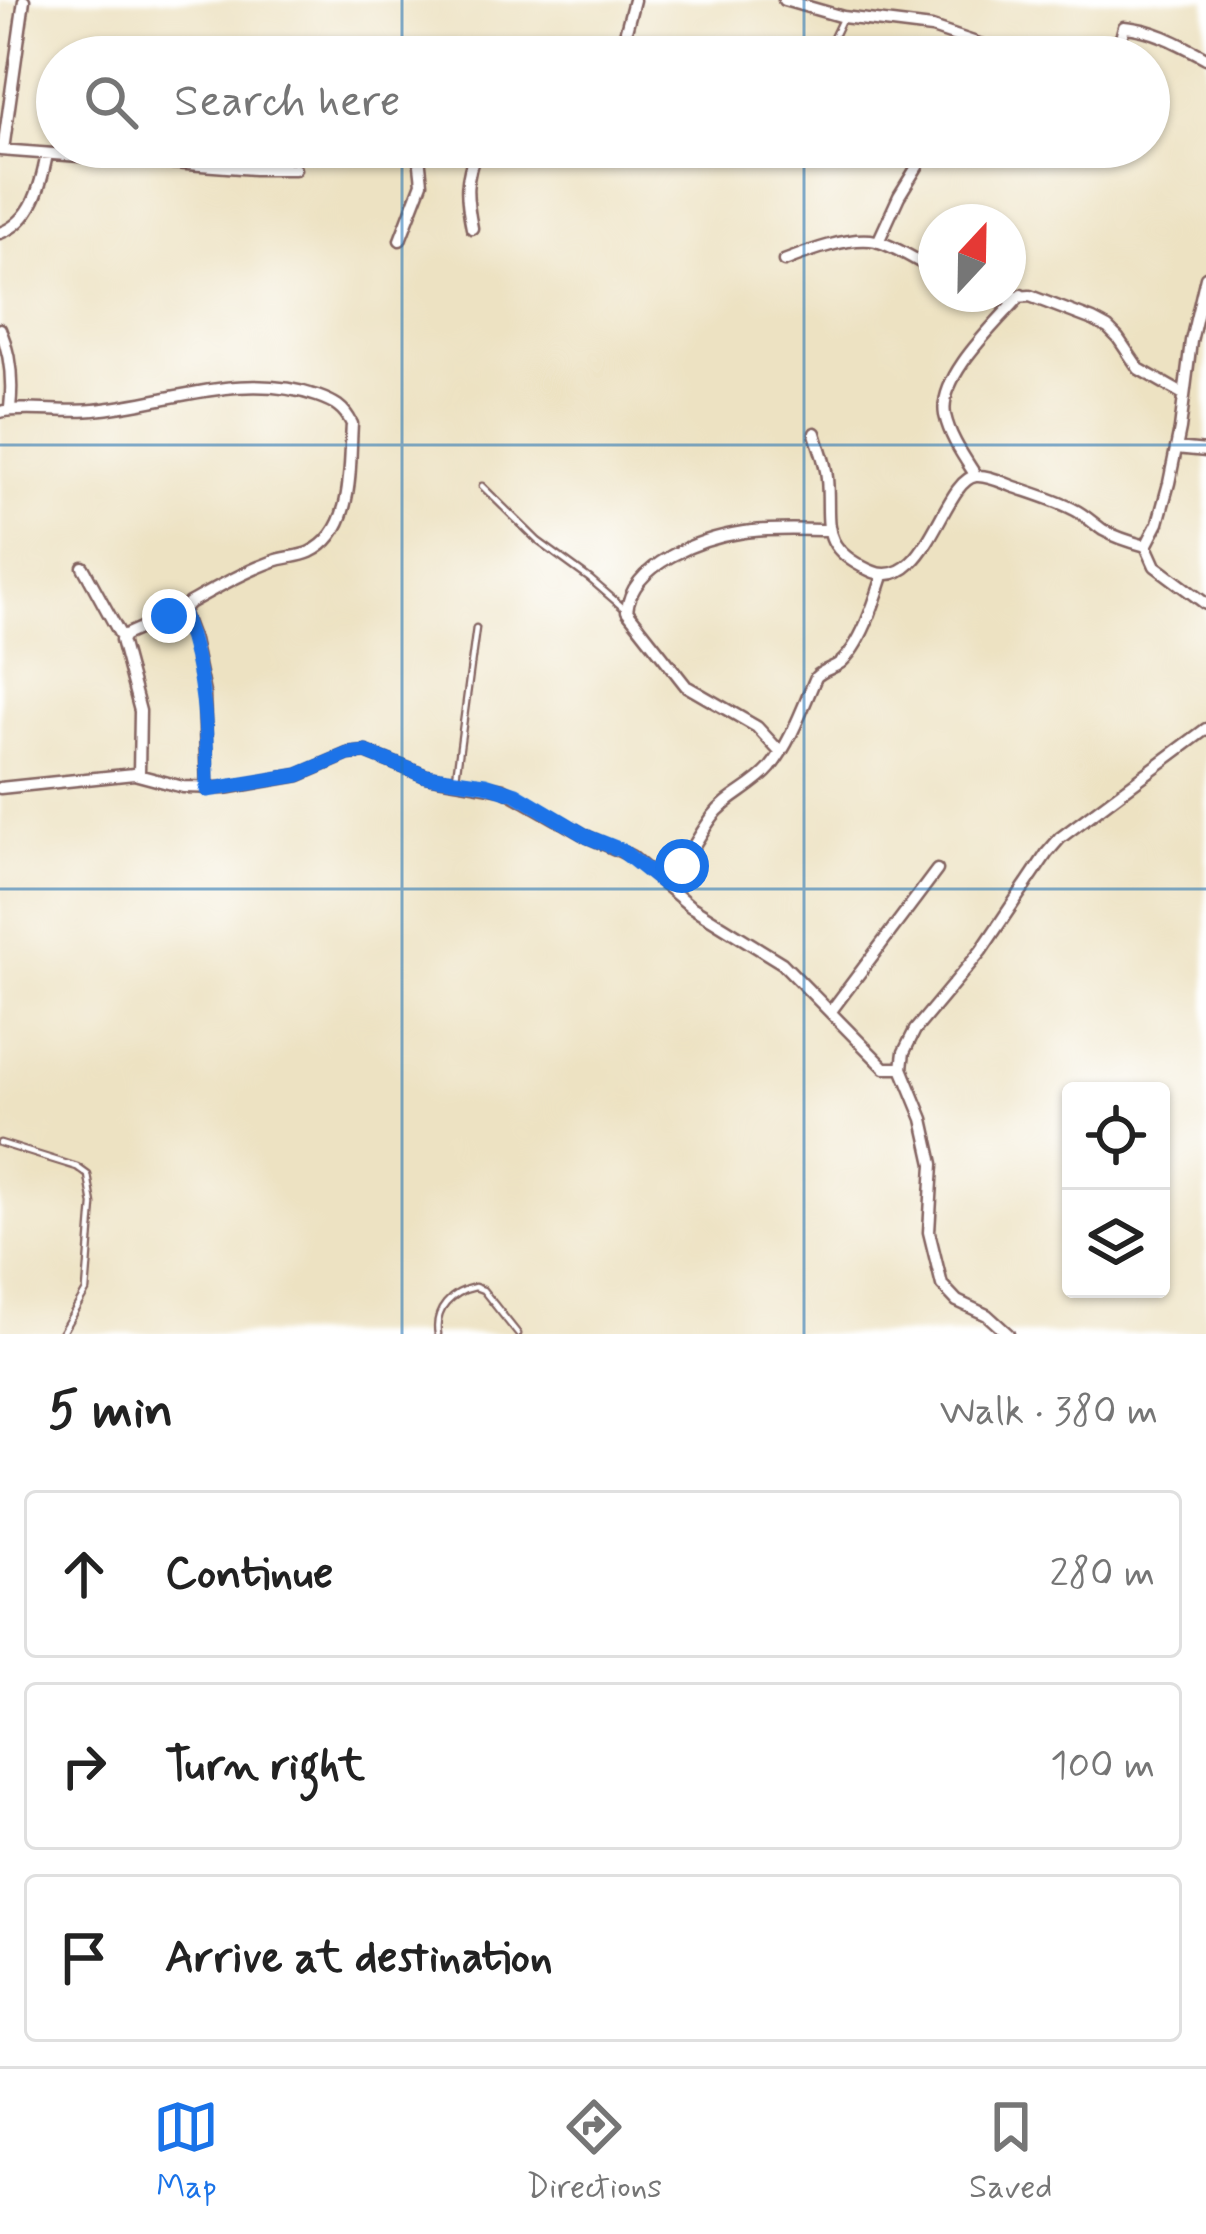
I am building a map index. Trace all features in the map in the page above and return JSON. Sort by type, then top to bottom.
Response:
[{"type":"street","points":[[24,0],[1,150],[36,153]]},
{"type":"street","points":[[625,36],[634,0]]},
{"type":"street","points":[[784,0],[843,17],[932,28],[956,36]]},
{"type":"street","points":[[1122,36],[1124,27],[1132,27],[1162,36]]},
{"type":"street","points":[[1170,40],[1206,58]]},
{"type":"street","points":[[0,233],[25,216],[44,168]]},
{"type":"street","points":[[240,168],[295,169]]},
{"type":"street","points":[[400,240],[422,183],[420,168]]},
{"type":"street","points":[[470,168],[466,197],[472,228]]},
{"type":"street","points":[[878,242],[916,168]]},
{"type":"street","points":[[784,261],[864,240],[918,262]]},
{"type":"street","points":[[1206,277],[1191,341],[1176,448],[1162,509],[1146,546],[1155,566],[1206,604]]},
{"type":"street","points":[[1026,296],[1108,328],[1138,369],[1183,394]]},
{"type":"street","points":[[976,476],[953,438],[944,400],[970,354],[1006,312]]},
{"type":"street","points":[[0,329],[12,382],[5,410],[90,411],[261,385],[300,390],[334,402],[352,424],[345,504],[329,539],[308,554],[277,560],[185,606],[183,615],[204,693],[207,790]]},
{"type":"street","points":[[815,433],[826,468],[826,515],[838,549],[884,576],[900,570],[926,545],[959,488],[976,476],[1076,510],[1119,538],[1146,546]]},
{"type":"street","points":[[1176,448],[1206,451]]},
{"type":"street","points":[[780,752],[758,727],[679,680],[627,611],[632,591],[649,571],[698,544],[744,532],[830,530]]},
{"type":"street","points":[[83,567],[122,638],[140,711],[139,775]]},
{"type":"street","points":[[664,884],[682,866],[712,816],[771,767],[794,729],[816,676],[838,664],[857,641],[884,576]]},
{"type":"street","points":[[122,638],[164,618],[183,615]]},
{"type":"street","points":[[1008,1334],[987,1315],[957,1301],[942,1285],[929,1232],[933,1164],[902,1068],[904,1052],[915,1030],[981,951],[1047,853],[1075,826],[1206,729]]},
{"type":"street","points":[[0,788],[139,775],[207,790],[298,775],[348,754],[366,752],[411,772],[485,784],[516,794],[588,837],[621,850],[702,914],[782,963],[885,1068],[902,1068]]},
{"type":"street","points":[[831,1011],[937,870]]},
{"type":"lane","points":[[834,36],[843,17]]},
{"type":"lane","points":[[482,485],[538,541],[627,611]]},
{"type":"lane","points":[[455,780],[476,628]]},
{"type":"lane","points":[[0,1143],[88,1175],[93,1205],[86,1291],[61,1334]]},
{"type":"lane","points":[[438,1334],[436,1319],[441,1309],[454,1295],[475,1287],[483,1290],[518,1334]]},
{"type":"route","points":[[169,616],[183,615],[200,670],[207,790],[298,775],[348,754],[366,752],[426,776],[485,784],[516,794],[588,837],[621,850],[664,884],[682,866]]}]
